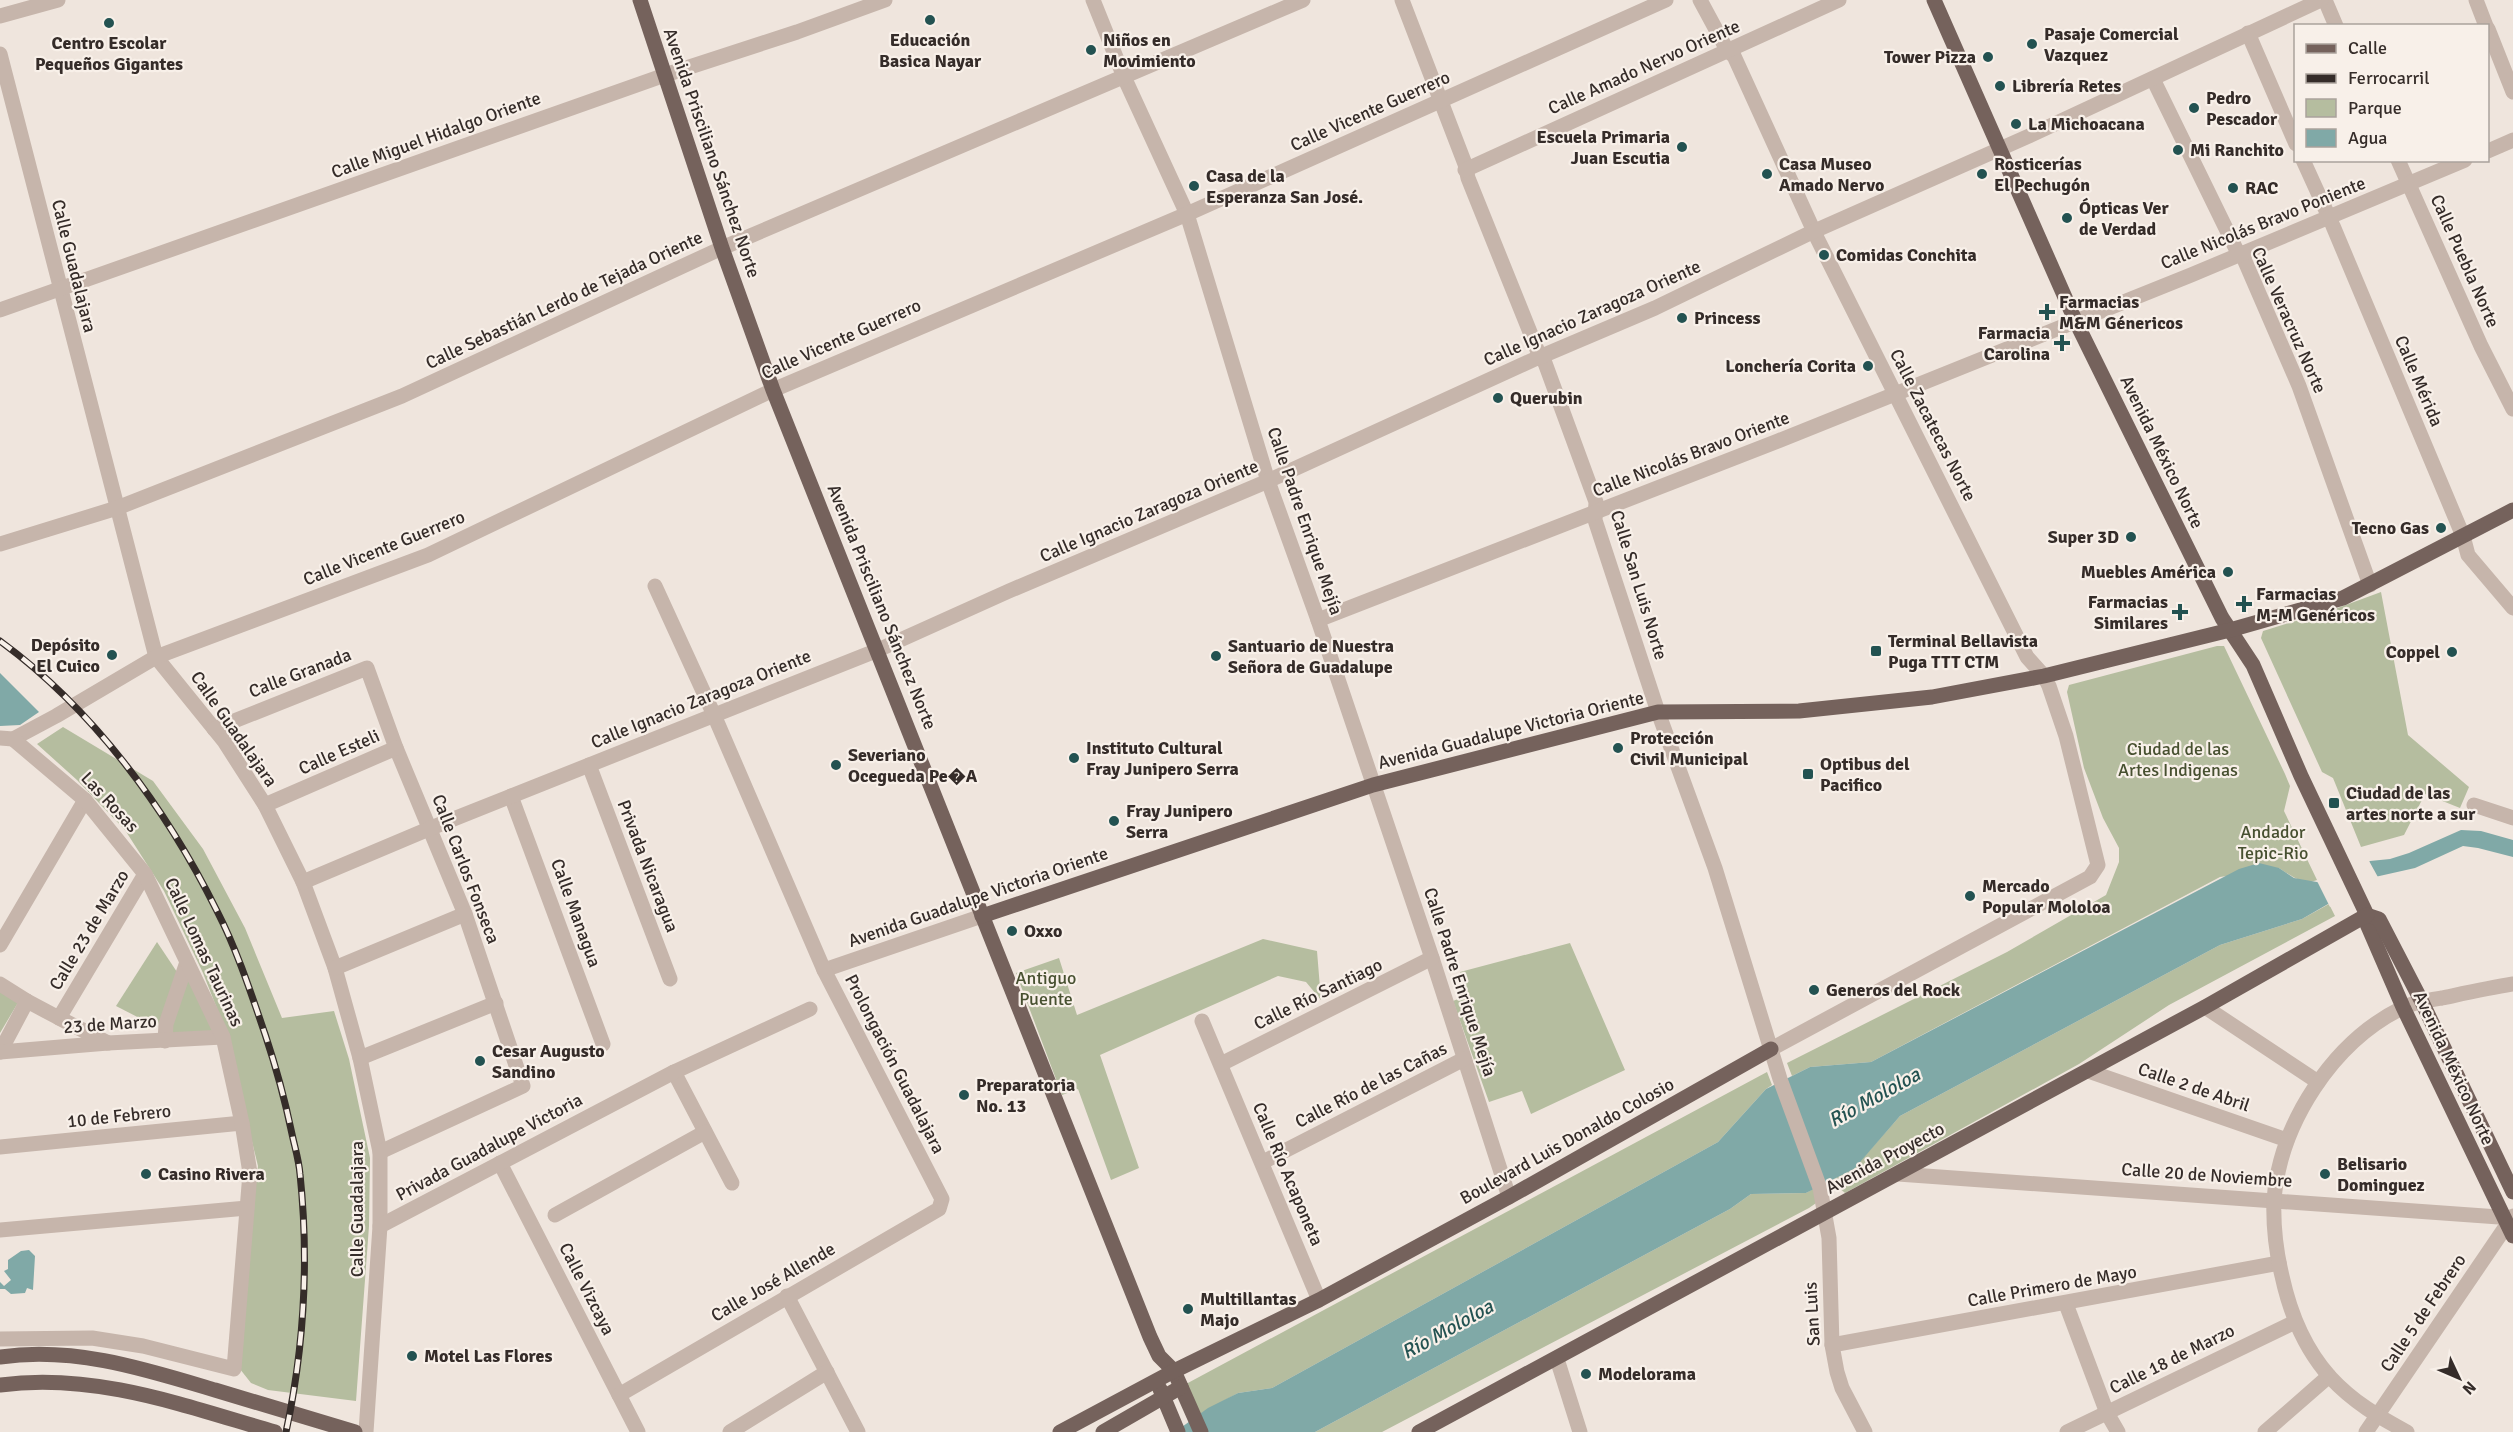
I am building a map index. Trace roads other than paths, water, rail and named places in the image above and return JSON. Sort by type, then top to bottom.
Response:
[{"type":"main road","name":"Avenida Prisciliano Sánchez Norte","points":[[640,0],[722,248],[773,390],[878,650],[1008,984],[1159,1356],[1174,1371],[1201,1432]]},
{"type":"main road","name":"Avenida México Norte","points":[[1934,0],[2075,320],[2230,630],[2253,665],[2337,854],[2367,915],[2367,924],[2403,1007],[2510,1222]]},
{"type":"main road","name":"Avenida Guadalupe Victoria Oriente","points":[[982,916],[1373,785],[1658,712],[1799,711],[1932,697],[2044,676],[2230,630],[2343,598],[2513,510]]},
{"type":"main road","name":"Avenida México Norte","points":[[2367,915],[2379,919],[2422,1002],[2513,1192]]},
{"type":"main road","name":"Avenida Proyecto","points":[[1419,1432],[2088,1071],[2367,915]]},
{"type":"main road","name":"Boulevard Luis Donaldo Colosio","points":[[1060,1432],[1174,1371],[1319,1300],[1509,1197],[1771,1048]]},
{"type":"main road","points":[[0,1357],[41,1353],[81,1356],[136,1366],[355,1432]]},
{"type":"main road","name":"Avenida Prisciliano Sánchez Norte","points":[[1159,1356],[1157,1381],[1176,1428]]},
{"type":"main road","points":[[0,1385],[35,1382],[93,1384],[138,1392],[275,1432]]},
{"type":"main road","points":[[1103,1432],[1181,1387]]},
{"type":"street","points":[[0,16],[58,0]]},
{"type":"street","name":"Calle Miguel Hidalgo Oriente","points":[[0,310],[665,75],[797,32],[885,0]]},
{"type":"street","name":"Calle Padre Enrique Mejía","points":[[1093,0],[1124,77],[1187,214],[1268,481],[1318,620],[1432,958],[1509,1197]]},
{"type":"street","name":"Calle Sebastián Lerdo de Tejada Oriente","points":[[0,544],[117,508],[402,396],[722,248],[1303,0]]},
{"type":"street","name":"Calle San Luis Norte","points":[[1402,0],[1465,170],[1540,357],[1545,363],[1596,502],[1595,520],[1658,712],[1715,868],[1780,1079],[1820,1188]]},
{"type":"street","name":"Calle Vicente Guerrero","points":[[6,738],[39,725],[156,657],[428,555],[773,390],[1187,214],[1666,0]]},
{"type":"street","name":"Calle Zacatecas Norte","points":[[1700,0],[1726,50],[1734,56],[1814,232],[2026,657],[2044,676],[2066,736],[2097,854],[2098,865],[2090,877]]},
{"type":"street","name":"Calle Amado Nervo Oriente","points":[[1465,170],[1839,0]]},
{"type":"street","points":[[2323,0],[2335,24]]},
{"type":"street","name":"Calle Ignacio Zaragoza Oriente","points":[[303,882],[431,828],[878,650],[1009,591],[1268,481],[1540,357],[1655,308],[1814,232],[1999,150],[2323,0]]},
{"type":"street","points":[[2476,0],[2486,24]]},
{"type":"street","points":[[2489,32],[2513,92]]},
{"type":"street","points":[[2248,33],[2294,142]]},
{"type":"street","name":"Calle Guadalajara","points":[[0,54],[156,657],[214,729],[265,806],[303,882],[335,968],[360,1058],[380,1152],[380,1226],[366,1432]]},
{"type":"street","name":"Calle Veracruz Norte","points":[[2153,79],[2240,254],[2299,386],[2370,585]]},
{"type":"street","points":[[2489,150],[2513,140]]},
{"type":"street","name":"Calle Mérida","points":[[2304,162],[2463,536],[2468,555],[2513,608]]},
{"type":"street","name":"Calle Puebla Norte","points":[[2399,162],[2481,346],[2513,409]]},
{"type":"street","name":"Calle Nicolás Bravo Poniente","points":[[2075,320],[2460,162]]},
{"type":"street","name":"Calle Nicolás Bravo Oriente","points":[[1318,620],[1596,512],[2075,320]]},
{"type":"street","name":"Prolongación Guadalajara","points":[[656,586],[824,970],[942,1200]]},
{"type":"street","name":"Calle Granada","points":[[214,729],[368,668]]},
{"type":"street","name":"Calle Carlos Fonseca","points":[[368,668],[396,748],[465,914],[523,1086],[380,1152]]},
{"type":"street","name":"Las Rosas","points":[[6,738],[85,800],[145,874]]},
{"type":"street","name":"Calle Esteli","points":[[265,806],[396,748]]},
{"type":"street","name":"Privada Nicaragua","points":[[590,765],[670,979]]},
{"type":"street","name":"Calle Managua","points":[[512,796],[603,1044]]},
{"type":"street","points":[[0,945],[85,800]]},
{"type":"street","points":[[2474,805],[2513,818]]},
{"type":"street","name":"Calle Lomas Taurinas","points":[[0,1339],[92,1338],[142,1346],[234,1369],[250,1173],[242,1123],[223,1036],[145,874]]},
{"type":"street","name":"Calle 23 de Marzo","points":[[0,1052],[27,1001],[59,1018],[145,874]]},
{"type":"street","name":"Boulevard Luis Donaldo Colosio","points":[[1771,1048],[2090,877]]},
{"type":"street","points":[[335,968],[465,914]]},
{"type":"street","name":"Avenida Guadalupe Victoria Oriente","points":[[824,970],[982,916]]},
{"type":"street","name":"Calle Río Santiago","points":[[1221,1064],[1432,958]]},
{"type":"street","points":[[165,1041],[166,1024],[187,962]]},
{"type":"street","points":[[0,984],[27,1001]]},
{"type":"street","points":[[2408,1432],[2376,1416],[2352,1398],[2329,1376],[2310,1350],[2295,1322],[2279,1263],[2274,1231],[2274,1199],[2279,1169],[2287,1140],[2318,1082],[2340,1056],[2369,1030],[2403,1007],[2513,984]]},
{"type":"street","points":[[360,1058],[496,1004]]},
{"type":"street","points":[[2205,1007],[2318,1082]]},
{"type":"street","name":"Privada Guadalupe Victoria","points":[[380,1226],[674,1072],[810,1009]]},
{"type":"street","points":[[59,1018],[108,1043]]},
{"type":"street","name":"Calle Río Acaponeta","points":[[1202,1021],[1319,1300]]},
{"type":"street","name":"23 de Marzo","points":[[0,1052],[223,1036]]},
{"type":"street","name":"Calle Río de las Cañas","points":[[1263,1162],[1464,1059]]},
{"type":"street","name":"Calle 2 de Abril","points":[[2088,1071],[2287,1140]]},
{"type":"street","points":[[674,1072],[732,1183]]},
{"type":"street","name":"10 de Febrero","points":[[0,1147],[242,1123]]},
{"type":"street","points":[[555,1215],[705,1132]]},
{"type":"street","name":"Calle Vizcaya","points":[[500,1163],[638,1432]]},
{"type":"street","name":"Calle 20 de Noviembre","points":[[1898,1174],[2274,1199],[2510,1222]]},
{"type":"street","name":"San Luis","points":[[1820,1188],[1828,1238],[1832,1345],[1842,1388],[1865,1432]]},
{"type":"street","name":"Calle José Allende","points":[[619,1395],[939,1209],[942,1200]]},
{"type":"street","points":[[0,1230],[247,1208]]},
{"type":"street","name":"Calle 5 de Febrero","points":[[2366,1432],[2510,1222]]},
{"type":"street","name":"Calle Primero de Mayo","points":[[1832,1345],[2066,1304],[2279,1263]]},
{"type":"street","points":[[787,1296],[858,1432]]},
{"type":"street","points":[[2066,1304],[2107,1413],[2118,1432]]},
{"type":"street","name":"Calle 18 de Marzo","points":[[2067,1432],[2295,1322]]},
{"type":"street","points":[[1557,1359],[1580,1432]]},
{"type":"street","points":[[730,1432],[827,1372]]},
{"type":"street","points":[[2265,1432],[2329,1376]]},
{"type":"water","points":[[0,673],[39,712],[20,725],[0,726]]},
{"type":"water","name":"Río Mololoa","points":[[2461,830],[2481,831],[2513,840],[2513,857],[2463,846],[2415,868],[2375,877],[2302,919],[2220,945],[1900,1116],[1854,1169],[1806,1193],[1751,1194],[1730,1209],[1315,1432],[1175,1432],[1208,1408],[1238,1393],[1272,1388],[1718,1142],[1766,1089],[1810,1067],[1871,1062],[2239,869],[2259,863],[2279,868],[2294,878],[2334,885],[2350,872],[2370,861],[2390,859],[2409,853]]},
{"type":"water","points":[[29,1250],[35,1256],[33,1290],[27,1288],[25,1293],[11,1294],[5,1289],[0,1289],[0,1282],[4,1286],[11,1280],[4,1271],[8,1269],[8,1260],[21,1251]]},
{"type":"railway","points":[[0,641],[66,697],[96,729],[150,798],[175,835],[217,911],[249,987],[273,1059],[286,1109],[299,1164],[303,1206],[304,1271],[301,1336],[286,1432]]},
{"type":"place","name":"Educación Basica Nayar","points":[[930,20]]},
{"type":"place","name":"Centro Escolar Pequeños Gigantes","points":[[109,23]]},
{"type":"place","name":"Pasaje Comercial Vazquez","points":[[2032,44]]},
{"type":"place","name":"Niños en Movimiento","points":[[1091,50]]},
{"type":"place","name":"Tower Pizza","points":[[1988,57]]},
{"type":"place","name":"Librería Retes","points":[[2000,86]]},
{"type":"place","name":"Pedro Pescador","points":[[2194,108]]},
{"type":"place","name":"La Michoacana","points":[[2016,124]]},
{"type":"place","name":"Escuela Primaria Juan Escutia","points":[[1682,147]]},
{"type":"place","name":"Mi Ranchito","points":[[2178,150]]},
{"type":"place","name":"Casa Museo Amado Nervo","points":[[1767,174]]},
{"type":"place","name":"Rosticerías El Pechugón","points":[[1982,174]]},
{"type":"place","name":"Casa de la Esperanza San José.","points":[[1194,186]]},
{"type":"place","name":"RAC","points":[[2233,188]]},
{"type":"place","name":"Ópticas Ver de Verdad","points":[[2067,218]]},
{"type":"place","name":"Comidas Conchita","points":[[1824,255]]},
{"type":"place","name":"Farmacias M&M Génericos","points":[[2047,312]]},
{"type":"place","name":"Princess","points":[[1682,318]]},
{"type":"place","name":"Farmacia Carolina","points":[[2062,343]]},
{"type":"place","name":"Lonchería Corita","points":[[1868,366]]},
{"type":"place","name":"Querubin","points":[[1498,398]]},
{"type":"place","name":"Tecno Gas","points":[[2441,528]]},
{"type":"place","name":"Super 3D","points":[[2131,537]]},
{"type":"place","name":"Muebles América","points":[[2228,572]]},
{"type":"place","name":"Farmacias M-M Genéricos","points":[[2244,604]]},
{"type":"place","name":"Farmacias Similares","points":[[2180,612]]},
{"type":"place","name":"Terminal Bellavista Puga TTT CTM","points":[[1876,651]]},
{"type":"place","name":"Coppel","points":[[2452,652]]},
{"type":"place","name":"Depósito El Cuico","points":[[112,655]]},
{"type":"place","name":"Santuario de Nuestra Señora de Guadalupe","points":[[1216,656]]},
{"type":"place","name":"Protección Civil Municipal","points":[[1618,748]]},
{"type":"place","name":"Instituto Cultural Fray Junipero Serra","points":[[1074,758]]},
{"type":"place","name":"Severiano Ocegueda Pe�A","points":[[836,765]]},
{"type":"place","name":"Optibus del Pacifico","points":[[1808,774]]},
{"type":"place","name":"Ciudad de las artes norte a sur","points":[[2334,803]]},
{"type":"place","name":"Fray Junipero Serra","points":[[1114,821]]},
{"type":"place","name":"Mercado Popular Mololoa","points":[[1970,896]]},
{"type":"place","name":"Oxxo","points":[[1012,931]]},
{"type":"place","name":"Generos del Rock","points":[[1814,990]]},
{"type":"place","name":"Cesar Augusto Sandino","points":[[480,1061]]},
{"type":"place","name":"Preparatoria No. 13","points":[[964,1095]]},
{"type":"place","name":"Casino Rivera","points":[[146,1174]]},
{"type":"place","name":"Belisario Dominguez","points":[[2325,1174]]},
{"type":"place","name":"Multillantas Majo","points":[[1188,1309]]},
{"type":"place","name":"Motel Las Flores","points":[[412,1356]]},
{"type":"place","name":"Modelorama","points":[[1586,1374]]},
{"type":"park label","name":"Ciudad de las Artes Indigenas","points":[[2178,759]]},
{"type":"park label","name":"Andador Tepic-Rio","points":[[2273,842]]},
{"type":"park label","name":"Antiguo Puente","points":[[1046,988]]}]
